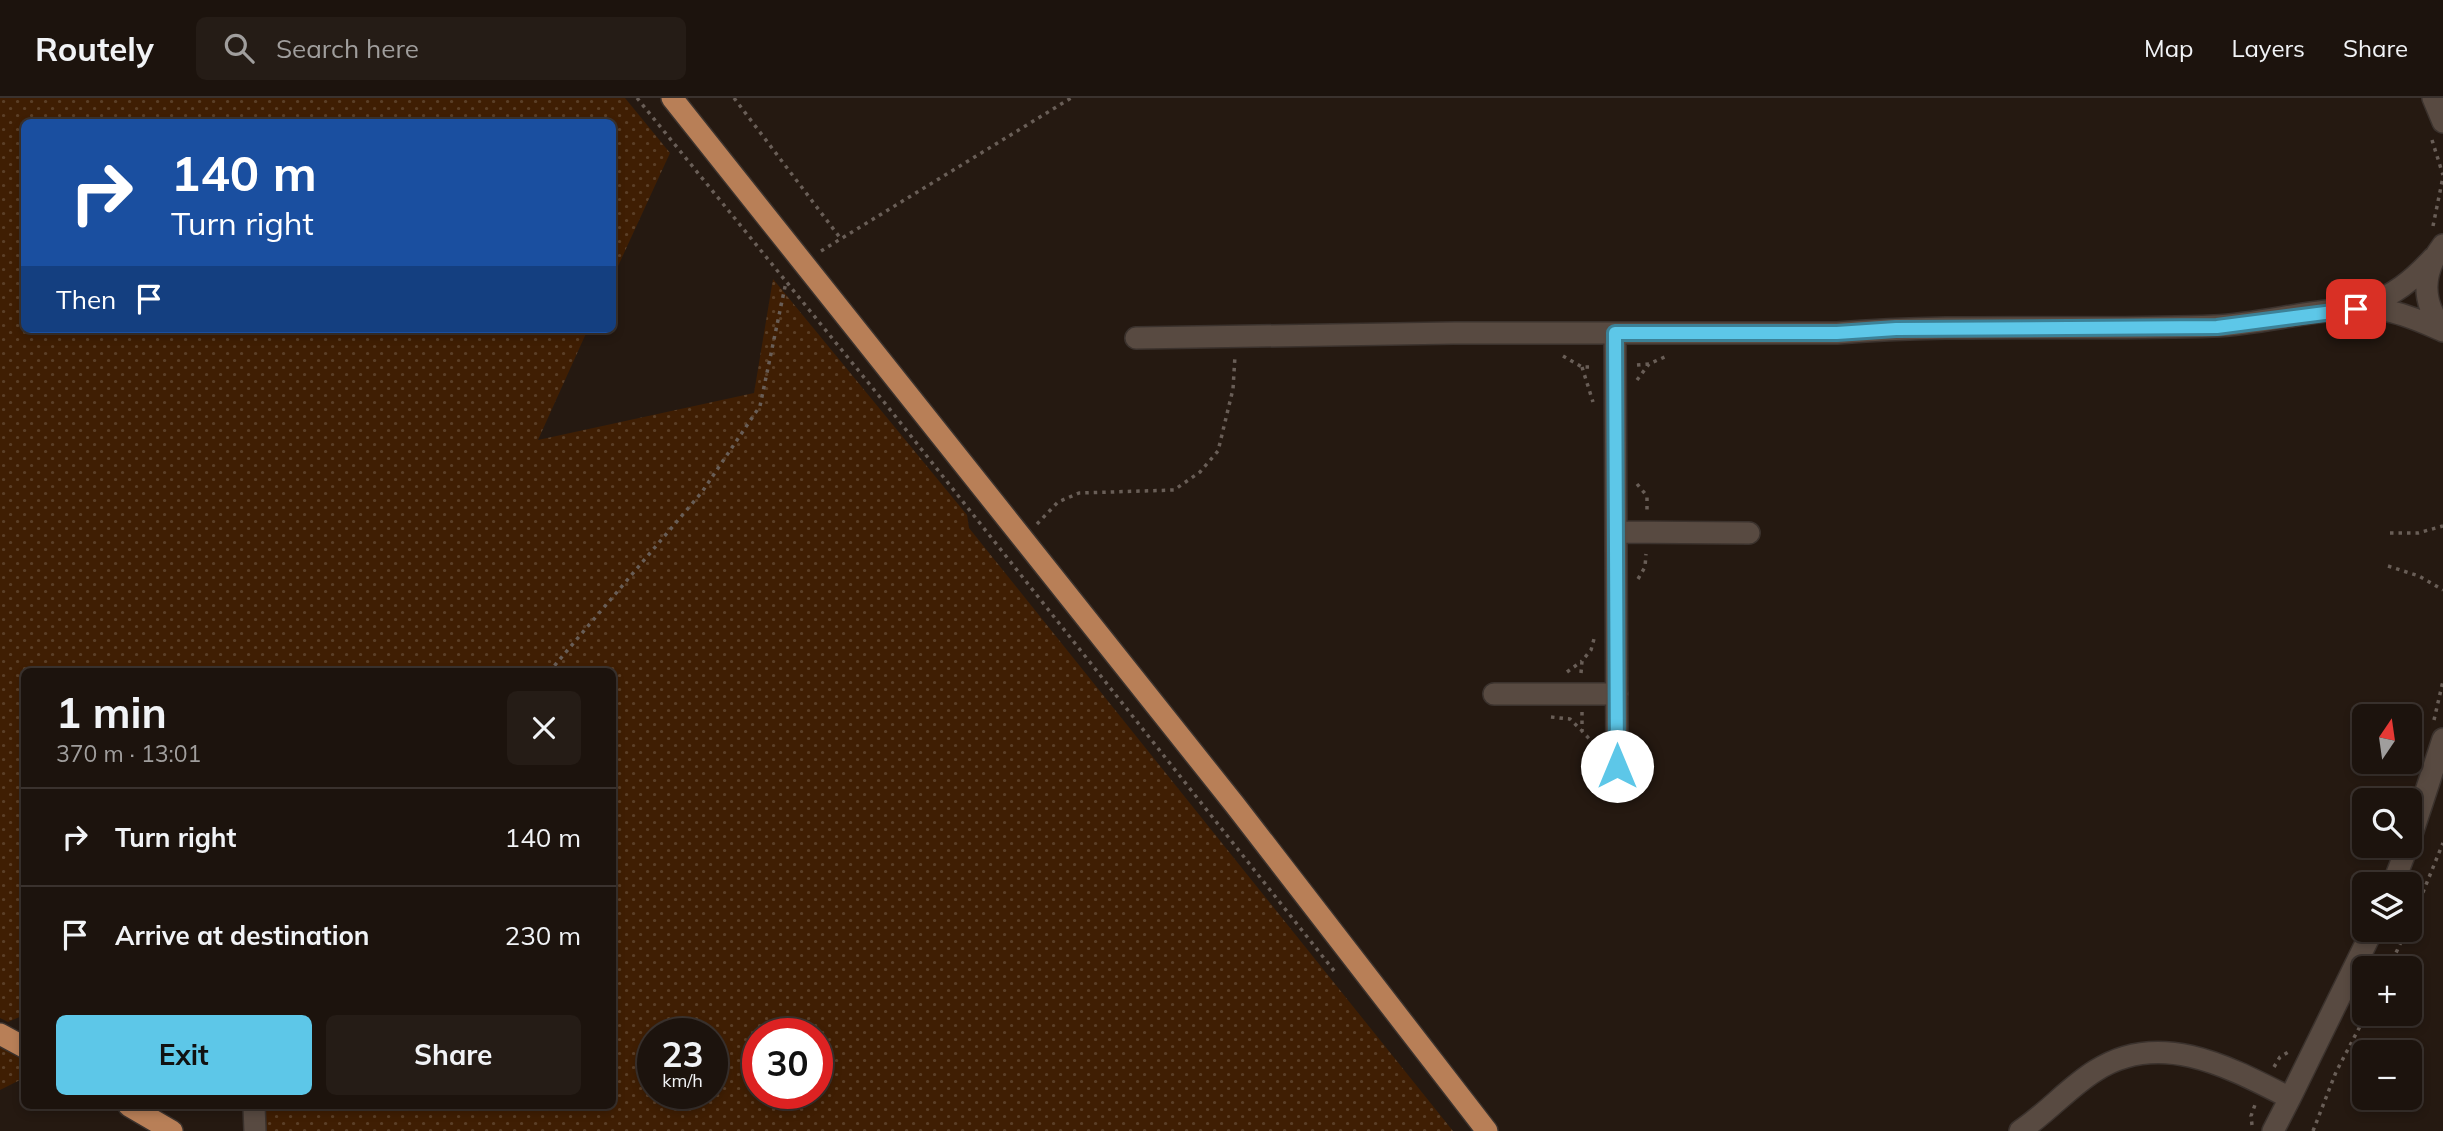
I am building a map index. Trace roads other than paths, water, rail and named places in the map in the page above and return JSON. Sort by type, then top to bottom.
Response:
[{"type":"main road","points":[[672,98],[1236,804],[1487,1131]]},
{"type":"main road","points":[[0,1034],[21,1045]]},
{"type":"main road","points":[[134,1109],[172,1131]]},
{"type":"street","points":[[2433,98],[2443,122]]},
{"type":"street","points":[[2356,309],[2388,297],[2409,283],[2435,246]]},
{"type":"street","points":[[2435,246],[2426,278],[2426,298],[2433,317],[2443,330]]},
{"type":"street","points":[[1136,338],[1837,333],[1896,329],[2217,327],[2356,309],[2388,311],[2415,318],[2443,330]]},
{"type":"street","points":[[1615,333],[1617,766]]},
{"type":"street","points":[[1616,533],[1749,533]]},
{"type":"street","points":[[1494,694],[1617,694]]},
{"type":"street","points":[[2422,803],[2443,739]]},
{"type":"street","points":[[2273,1131],[2367,942]]},
{"type":"street","points":[[2020,1131],[2093,1072],[2120,1056],[2162,1051],[2198,1056],[2225,1065],[2290,1098]]},
{"type":"street","points":[[254,1109],[255,1131]]}]
